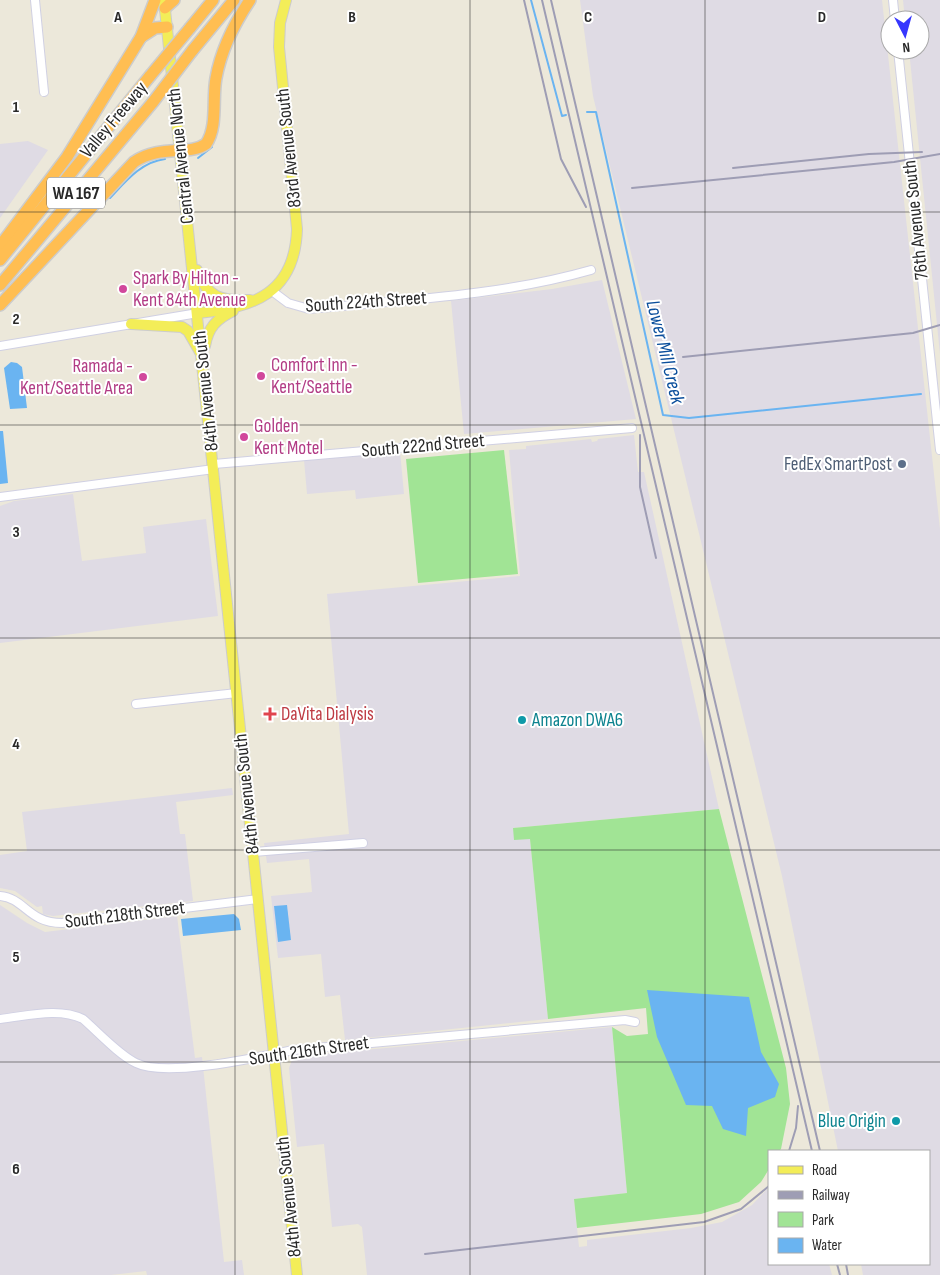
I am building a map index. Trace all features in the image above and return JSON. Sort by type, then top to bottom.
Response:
[{"type":"highway","points":[[0,246],[55,174],[141,37],[155,0]]},
{"type":"highway","points":[[164,4],[174,0]]},
{"type":"highway","name":"Valley Freeway","points":[[0,260],[213,0]]},
{"type":"highway","name":"Valley Freeway","points":[[0,285],[153,102],[234,0]]},
{"type":"highway","points":[[0,306],[134,162],[156,151],[202,146],[210,139],[216,78],[222,53],[239,17],[250,0]]},
{"type":"highway","points":[[141,37],[155,28],[167,27]]},
{"type":"main road","name":"83rd Avenue South","points":[[272,291],[289,268],[297,237],[278,47],[280,23],[286,0]]},
{"type":"main road","name":"Central Avenue North","points":[[164,4],[198,313]]},
{"type":"main road","points":[[192,257],[204,286],[214,295],[229,300],[259,300]]},
{"type":"main road","points":[[203,357],[209,329],[225,315],[259,300],[272,291]]},
{"type":"main road","points":[[198,313],[245,306]]},
{"type":"main road","name":"84th Avenue South","points":[[198,313],[296,1275]]},
{"type":"main road","points":[[131,324],[182,327],[188,331],[203,357]]},
{"type":"street","points":[[35,0],[44,92]]},
{"type":"street","name":"76th Avenue South","points":[[899,60],[940,450]]},
{"type":"street","name":"South 224th Street","points":[[272,291],[288,304],[309,309],[450,295],[532,283],[591,270]]},
{"type":"street","points":[[0,346],[198,313]]},
{"type":"street","name":"South 222nd Street","points":[[0,497],[214,466],[632,428]]},
{"type":"street","points":[[136,704],[237,693]]},
{"type":"street","points":[[253,852],[363,843]]},
{"type":"street","name":"South 218th Street","points":[[0,896],[15,900],[42,921],[62,923],[258,899]]},
{"type":"street","name":"South 216th Street","points":[[0,1019],[61,1013],[75,1015],[83,1019],[134,1062],[156,1069],[247,1060],[294,1050],[625,1020],[635,1022]]},
{"type":"shaded area","points":[[580,0],[882,0],[883,10],[880,10],[880,60],[889,60],[940,529],[940,1275],[863,1275],[861,1265],[930,1265],[930,1150],[838,1150],[782,876],[593,96]]},
{"type":"shaded area","points":[[903,0],[940,0],[940,354],[910,60],[930,60],[930,10],[904,10]]},
{"type":"shaded area","points":[[28,141],[48,150],[0,218],[0,144]]},
{"type":"shaded area","points":[[602,280],[636,419],[464,434],[451,301],[552,289]]},
{"type":"shaded area","points":[[634,435],[638,472],[644,472],[719,809],[513,828],[530,838],[548,1019],[345,1040],[340,995],[325,997],[321,954],[278,958],[271,896],[312,892],[309,859],[267,863],[264,843],[349,834],[327,594],[520,576],[509,450],[526,449],[526,446],[591,439],[592,442],[598,439]]},
{"type":"shaded area","points":[[400,451],[404,494],[356,499],[355,490],[307,494],[304,460]]},
{"type":"shaded area","points":[[73,494],[82,561],[146,553],[143,527],[206,519],[218,616],[0,643],[0,506],[14,501]]},
{"type":"shaded area","points":[[232,788],[233,795],[176,802],[180,834],[185,834],[193,901],[53,916],[43,914],[42,906],[37,907],[15,891],[0,888],[0,855],[27,851],[22,812]]},
{"type":"shaded area","points":[[0,905],[27,923],[45,932],[177,916],[195,1058],[202,1057],[224,1262],[242,1260],[244,1275],[147,1275],[146,1271],[111,1275],[0,1275]]},
{"type":"shaded area","points":[[612,1027],[627,1193],[574,1199],[579,1247],[587,1246],[587,1240],[691,1228],[722,1222],[752,1205],[768,1188],[768,1265],[829,1265],[832,1275],[367,1275],[362,1227],[358,1224],[332,1227],[324,1144],[297,1147],[289,1068],[292,1060],[300,1056]]},
{"type":"green space","points":[[504,450],[518,574],[418,583],[406,459]]},
{"type":"green space","points":[[719,809],[786,1068],[790,1104],[781,1149],[768,1150],[768,1171],[761,1182],[739,1202],[701,1214],[577,1228],[574,1199],[627,1193],[612,1027],[627,1036],[648,1034],[646,1008],[548,1019],[530,839],[514,840],[513,828]]},
{"type":"water","points":[[11,362],[17,363],[22,367],[27,408],[10,409],[4,368]]},
{"type":"water","points":[[0,431],[3,431],[8,483],[0,484]]},
{"type":"water","points":[[287,905],[291,940],[278,942],[274,906]]},
{"type":"water","points":[[234,914],[239,919],[241,930],[183,936],[181,919]]},
{"type":"water","points":[[647,990],[749,997],[761,1052],[779,1084],[775,1097],[748,1108],[746,1136],[723,1129],[712,1106],[686,1105],[657,1037]]},
{"type":"waterway","name":"Lower Mill Creek","points":[[531,0],[562,116],[566,115]]},
{"type":"waterway","name":"Lower Mill Creek","points":[[587,112],[596,112],[663,415],[689,418],[921,394]]},
{"type":"waterway","points":[[198,158],[212,147]]},
{"type":"waterway","points":[[110,198],[141,168],[165,159]]},
{"type":"railway","points":[[524,0],[561,159],[586,207]]},
{"type":"railway","points":[[542,0],[812,1150]]},
{"type":"railway","points":[[551,0],[820,1150]]},
{"type":"railway","points":[[733,168],[869,154],[922,152]]},
{"type":"railway","points":[[632,188],[894,162],[940,154]]},
{"type":"railway","points":[[683,357],[913,333],[940,325]]},
{"type":"railway","points":[[640,435],[640,487],[656,558]]},
{"type":"railway","points":[[789,1150],[796,1128],[798,1106]]},
{"type":"railway","points":[[425,1254],[704,1222],[741,1209],[768,1187]]},
{"type":"railway","points":[[837,1265],[840,1275]]},
{"type":"railway","points":[[846,1265],[848,1275]]},
{"type":"place","name":"Spark By Hilton - Kent 84th Avenue","points":[[123,289]]},
{"type":"place","name":"Comfort Inn - Kent/Seattle","points":[[261,376]]},
{"type":"place","name":"Ramada - Kent/Seattle Area","points":[[143,377]]},
{"type":"place","name":"Golden Kent Motel","points":[[244,437]]},
{"type":"place","name":"FedEx SmartPost","points":[[902,464]]},
{"type":"place","name":"DaVita Dialysis","points":[[270,714]]},
{"type":"place","name":"Amazon DWA6","points":[[522,720]]},
{"type":"place","name":"Blue Origin","points":[[896,1121]]}]
